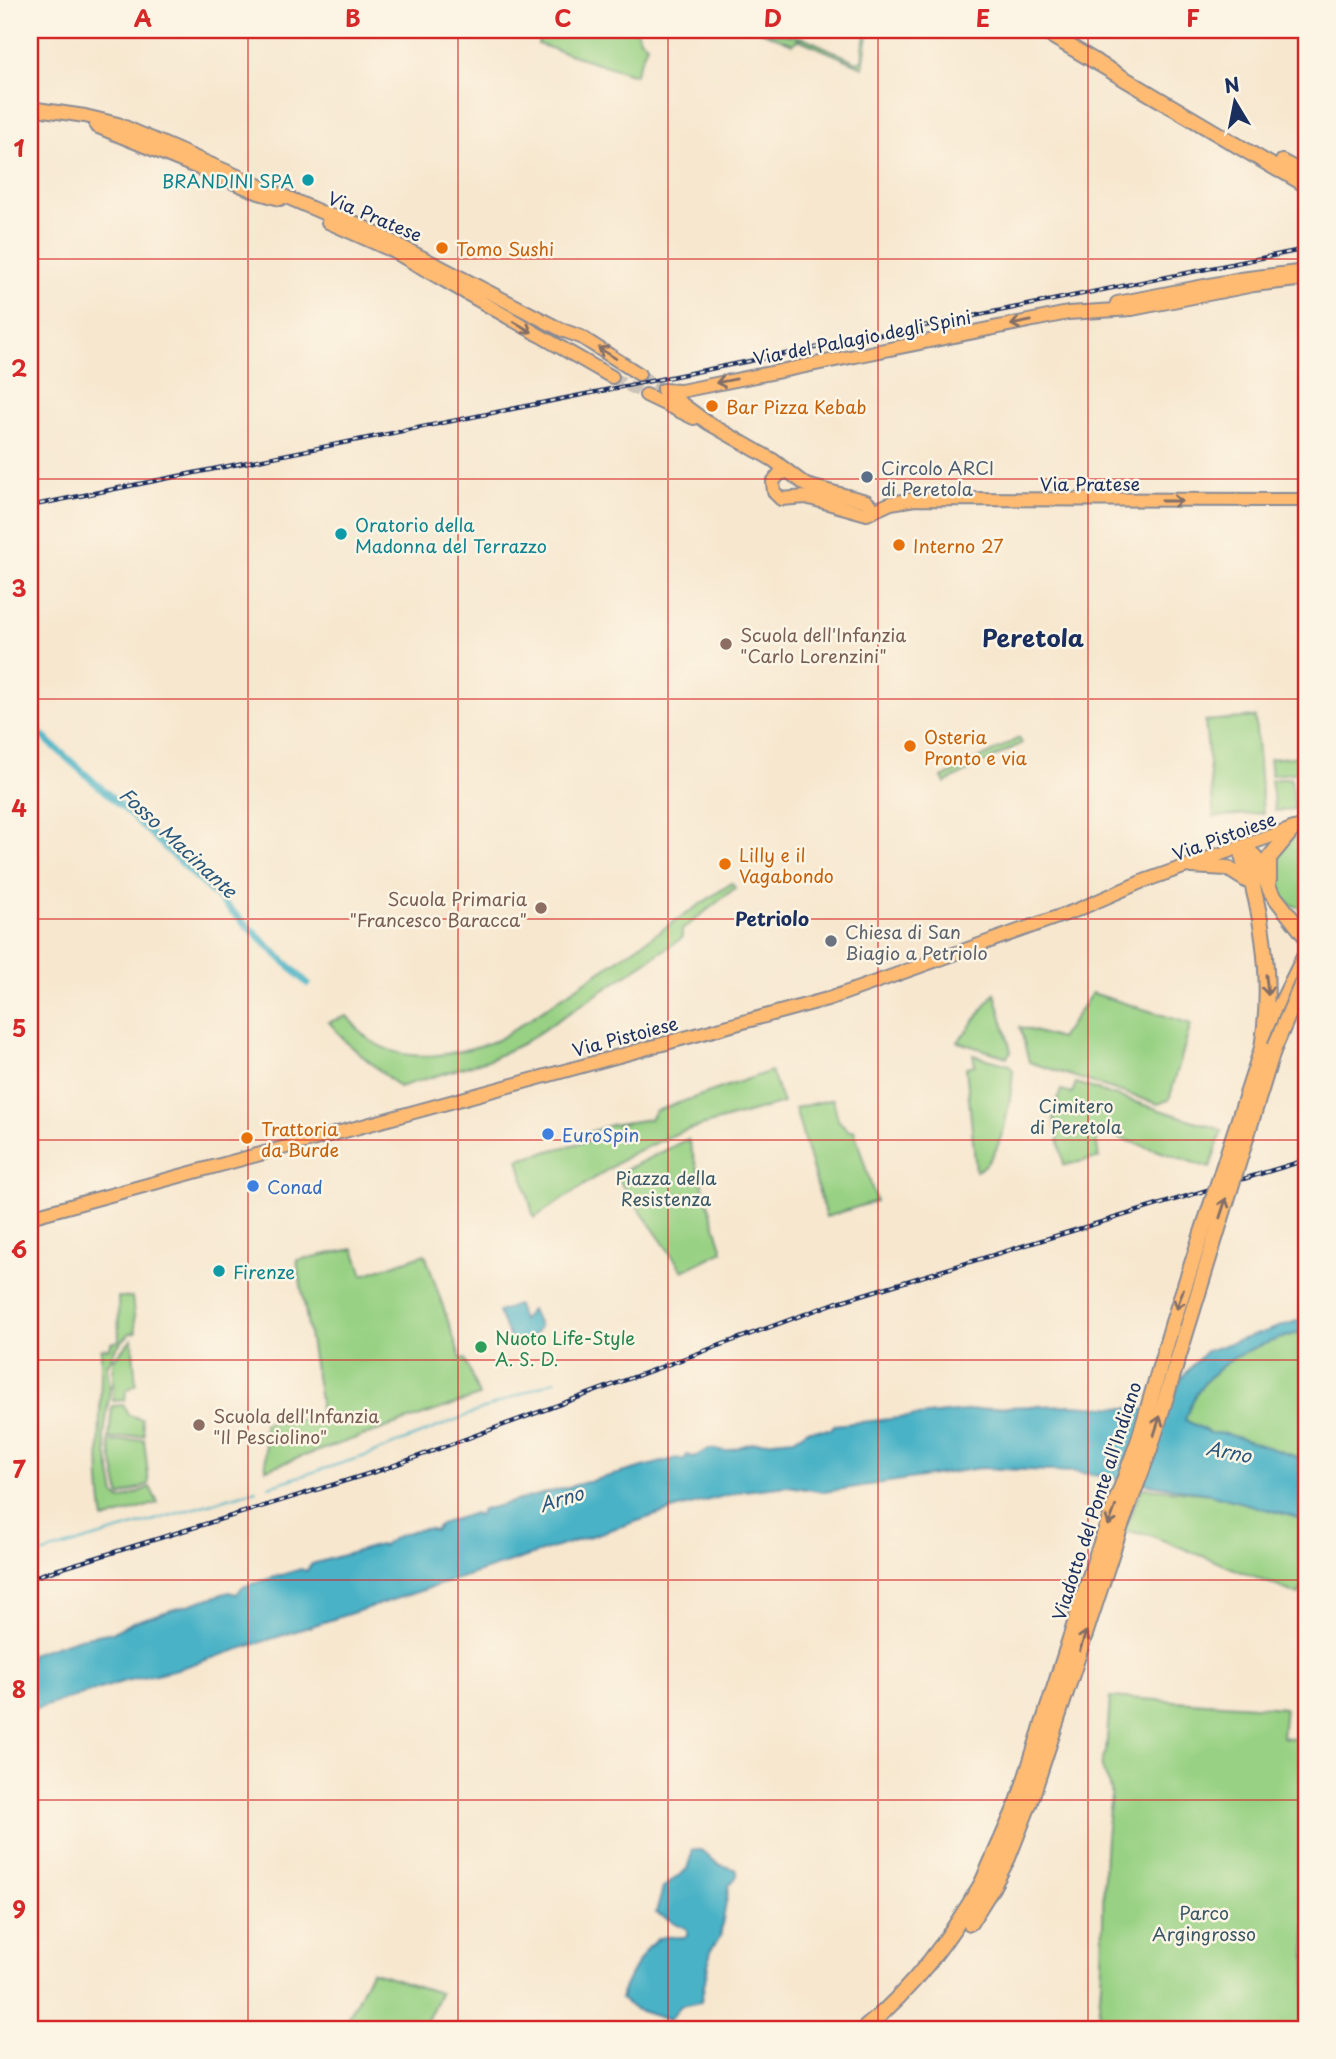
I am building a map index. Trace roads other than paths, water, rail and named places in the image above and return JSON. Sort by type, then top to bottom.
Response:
[{"type":"highway","points":[[1042,30],[1280,165]]},
{"type":"highway","points":[[1060,30],[1280,165]]},
{"type":"highway","points":[[1271,892],[1269,858],[1300,827]]},
{"type":"highway","points":[[1244,846],[1242,861],[1253,886],[1268,994],[1262,1048]]},
{"type":"highway","points":[[1244,846],[1255,857],[1271,892],[1302,932]]},
{"type":"highway","points":[[1191,866],[1227,868],[1253,886],[1302,932]]},
{"type":"highway","points":[[1284,906],[1306,911]]},
{"type":"highway","name":"Viadotto del Ponte all'Indiano","points":[[877,2029],[927,1980],[987,1886],[1018,1802],[1097,1554],[1139,1439],[1173,1322],[1262,1048],[1284,993],[1306,953]]},
{"type":"highway","name":"Viadotto del Ponte all'Indiano","points":[[864,2029],[929,1964],[1008,1858],[1030,1802],[1119,1531],[1150,1449],[1185,1326],[1273,1051],[1306,974]]},
{"type":"main road","points":[[30,108],[84,120]]},
{"type":"main road","points":[[30,116],[84,120]]},
{"type":"main road","name":"Via Pratese","points":[[84,120],[134,131],[384,236],[562,330],[581,337],[639,374]]},
{"type":"main road","name":"Via Pratese","points":[[84,120],[259,193],[281,199],[380,244],[612,377]]},
{"type":"main road","points":[[1280,165],[1303,180],[1306,191]]},
{"type":"main road","name":"Via del Palagio degli Spini","points":[[708,423],[663,390],[677,392],[1254,276],[1306,271]]},
{"type":"main road","name":"Via del Palagio degli Spini","points":[[1068,313],[1132,309],[1254,285],[1306,279]]},
{"type":"main road","points":[[646,395],[686,416],[708,423],[766,455],[800,480],[824,491],[866,501],[875,510]]},
{"type":"main road","points":[[741,443],[771,468],[775,477],[772,488],[778,498],[787,501],[795,498],[800,491],[800,480]]},
{"type":"main road","points":[[775,477],[788,472]]},
{"type":"main road","name":"Via Pratese","points":[[795,498],[814,499],[861,514],[891,503],[915,499],[1306,500]]},
{"type":"main road","name":"Via Pistoiese","points":[[30,1217],[821,1001],[1132,891],[1153,880],[1300,827]]},
{"type":"main road","name":"Via Pistoiese","points":[[30,1210],[214,1161],[222,1163]]},
{"type":"water","points":[[517,1305],[522,1320],[531,1310],[540,1327],[529,1341],[514,1348],[498,1312]]},
{"type":"water","name":"Arno","points":[[1306,1318],[1306,1331],[1248,1350],[1217,1370],[1203,1384],[1185,1420],[1210,1433],[1227,1434],[1306,1460],[1306,1520],[1210,1494],[1076,1472],[980,1468],[824,1492],[788,1486],[743,1491],[675,1509],[178,1669],[125,1681],[30,1711],[30,1654],[80,1638],[113,1632],[133,1622],[229,1592],[237,1594],[242,1587],[301,1569],[306,1571],[312,1564],[383,1546],[408,1532],[435,1530],[440,1524],[474,1513],[478,1516],[482,1510],[677,1458],[684,1460],[687,1455],[694,1457],[709,1449],[726,1451],[752,1443],[794,1439],[808,1430],[831,1429],[834,1425],[1002,1407],[1071,1405],[1161,1410],[1170,1406],[1182,1377],[1206,1351]]},
{"type":"water","points":[[693,1850],[701,1850],[718,1864],[737,1870],[737,1876],[729,1886],[720,1937],[711,1950],[701,2002],[681,2006],[669,2020],[634,2009],[621,1999],[636,1965],[654,1942],[663,1937],[687,1936],[687,1929],[656,1913],[663,1888],[687,1869]]},
{"type":"waterway","name":"Fosso Macinante","points":[[30,725],[128,812],[307,983]]},
{"type":"waterway","points":[[269,1486],[368,1455],[556,1380]]},
{"type":"waterway","points":[[30,1557],[256,1490]]},
{"type":"tunnel","points":[[639,374],[662,390]]},
{"type":"tunnel","points":[[612,377],[646,395]]},
{"type":"railway","points":[[30,506],[1306,249]]},
{"type":"railway","points":[[30,1578],[384,1469],[835,1303],[1306,1160]]},
{"type":"place","name":"BRANDINI SPA","points":[[308,180]]},
{"type":"place","name":"Tomo Sushi","points":[[442,248]]},
{"type":"place","name":"Bar Pizza Kebab","points":[[712,406]]},
{"type":"place","name":"Circolo ARCI di Peretola","points":[[867,477]]},
{"type":"place","name":"Oratorio della Madonna del Terrazzo","points":[[341,534]]},
{"type":"place","name":"Interno 27","points":[[899,545]]},
{"type":"place","name":"Scuola dell'Infanzia \"Carlo Lorenzini\"","points":[[726,644]]},
{"type":"place","name":"Osteria Pronto e via","points":[[910,746]]},
{"type":"place","name":"Lilly e il Vagabondo","points":[[725,864]]},
{"type":"place","name":"Scuola Primaria \"Francesco Baracca\"","points":[[541,908]]},
{"type":"place","name":"Chiesa di San Biagio a Petriolo","points":[[831,941]]},
{"type":"place","name":"EuroSpin","points":[[548,1134]]},
{"type":"place","name":"Trattoria da Burde","points":[[247,1138]]},
{"type":"place","name":"Conad","points":[[253,1186]]},
{"type":"place","name":"Firenze","points":[[219,1271]]},
{"type":"place","name":"Nuoto Life-Style A. S. D.","points":[[481,1347]]},
{"type":"place","name":"Scuola dell'Infanzia \"Il Pesciolino\"","points":[[199,1425]]},
{"type":"district","name":"Peretola","points":[[1033,637]]},
{"type":"district","name":"Petriolo","points":[[772,918]]},
{"type":"park label","name":"Cimitero di Peretola","points":[[1076,1115]]},
{"type":"park label","name":"Piazza della Resistenza","points":[[666,1187]]},
{"type":"park label","name":"Parco Argingrosso","points":[[1204,1922]]}]
